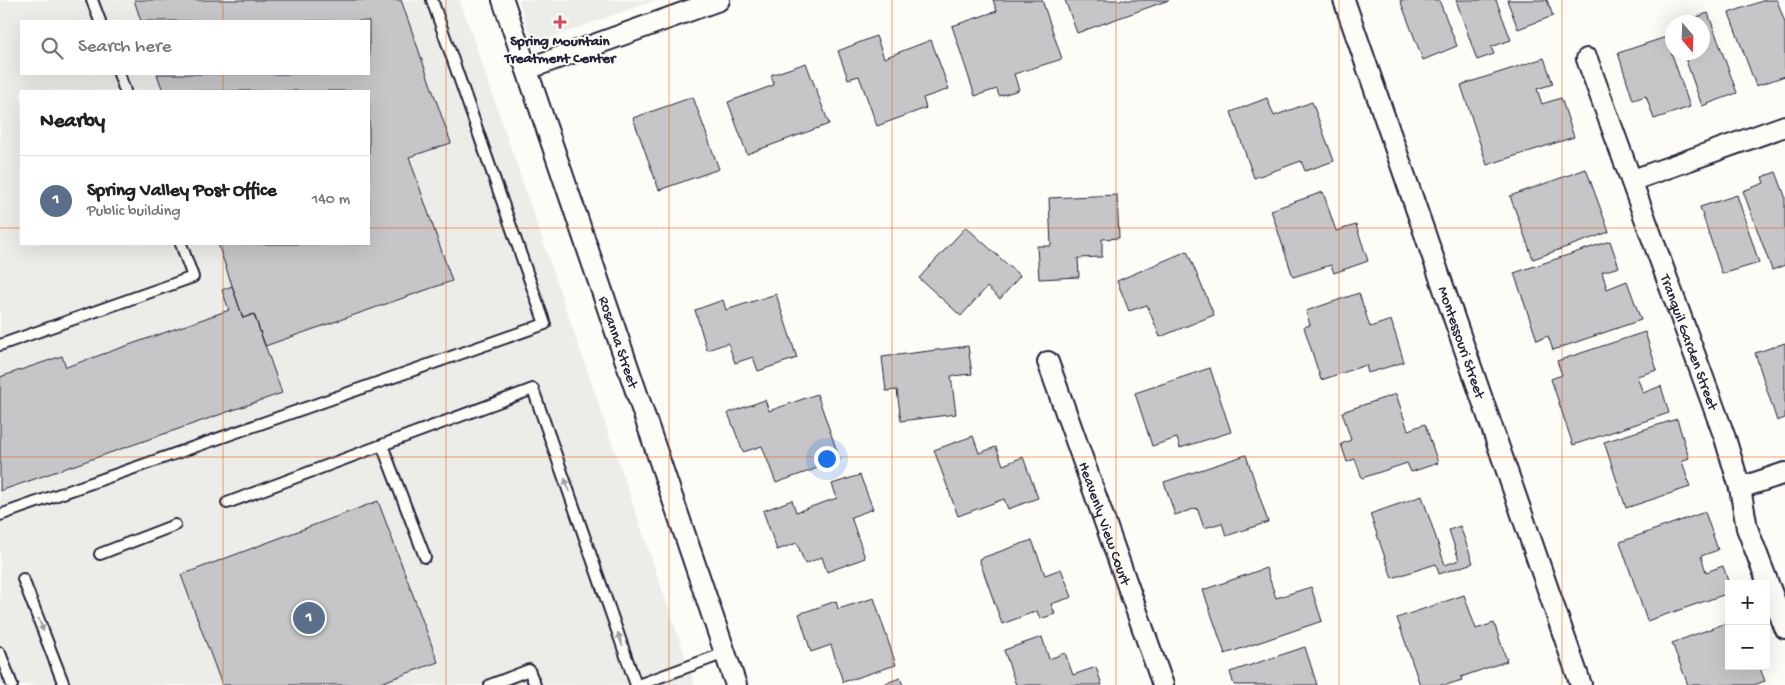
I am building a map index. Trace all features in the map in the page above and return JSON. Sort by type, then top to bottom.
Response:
[{"type":"street","name":"Rosanna Street","points":[[503,0],[736,685]]},
{"type":"street","points":[[527,69],[719,0]]},
{"type":"street","name":"Montessouri Street","points":[[1344,0],[1581,685]]},
{"type":"street","name":"Tranquil Garden Street","points":[[1587,59],[1633,180],[1725,438],[1740,488],[1747,528],[1785,628]]},
{"type":"street","points":[[1633,180],[1785,126]]},
{"type":"street","name":"Heavenly View Court","points":[[1048,362],[1163,685]]},
{"type":"street","points":[[1740,488],[1785,473]]},
{"type":"lane","points":[[92,0],[100,20]]},
{"type":"lane","points":[[0,515],[545,324],[432,0]]},
{"type":"lane","points":[[119,75],[125,90]]},
{"type":"lane","points":[[0,345],[193,277],[182,245]]},
{"type":"lane","points":[[228,503],[533,389],[637,685],[725,653]]},
{"type":"lane","points":[[382,445],[424,557]]},
{"type":"lane","points":[[100,554],[175,525]]},
{"type":"lane","points":[[23,579],[64,685]]},
{"type":"lane","points":[[0,653],[12,685]]},
{"type":"lane","points":[[490,685],[530,670],[535,685]]},
{"type":"shaded area","points":[[0,0],[460,0],[695,685],[0,685]]},
{"type":"shaded area","name":"Spring Mountain Treatment Center","points":[[519,0],[656,0],[533,44]]},
{"type":"building","points":[[134,0],[401,0],[451,143],[409,157],[452,281],[265,346],[254,314],[243,318],[218,245],[370,245],[370,90],[163,90],[157,75],[370,75],[370,20],[141,20]]},
{"type":"building","points":[[993,0],[1042,0],[1062,59],[1014,74],[1019,90],[999,96],[997,89],[975,96],[952,26],[997,11]]},
{"type":"building","points":[[1065,0],[1169,0],[1077,33]]},
{"type":"building","points":[[1400,0],[1439,0],[1457,46],[1423,60]]},
{"type":"building","points":[[1456,0],[1496,0],[1511,40],[1491,47],[1494,54],[1477,60]]},
{"type":"building","points":[[1507,0],[1547,0],[1553,16],[1518,29]]},
{"type":"building","points":[[1765,0],[1777,0],[1785,23],[1785,76],[1756,86],[1729,13]]},
{"type":"building","points":[[1710,19],[1737,93],[1702,106],[1686,60],[1710,60]]},
{"type":"building","points":[[876,36],[884,58],[931,40],[949,89],[923,98],[926,108],[877,126],[859,76],[848,79],[838,51]]},
{"type":"building","points":[[1665,37],[1665,60],[1674,60],[1690,107],[1654,119],[1646,96],[1633,100],[1618,53]]},
{"type":"building","points":[[1544,58],[1553,84],[1537,89],[1542,104],[1561,98],[1574,137],[1487,165],[1461,85]]},
{"type":"building","points":[[806,63],[829,124],[747,154],[728,102],[774,85],[771,75]]},
{"type":"building","points":[[693,97],[719,169],[659,190],[633,118]]},
{"type":"building","points":[[1267,98],[1274,116],[1312,102],[1334,161],[1305,171],[1301,161],[1254,178],[1231,112]]},
{"type":"building","points":[[1586,169],[1609,232],[1533,259],[1510,196]]},
{"type":"building","points":[[1776,172],[1785,196],[1785,265],[1772,270],[1743,191],[1764,183],[1762,177]]},
{"type":"building","points":[[1323,192],[1336,231],[1356,225],[1368,261],[1334,273],[1331,265],[1293,277],[1271,210]]},
{"type":"building","points":[[1117,195],[1119,238],[1102,239],[1102,257],[1078,258],[1079,277],[1039,279],[1037,246],[1051,246],[1049,198]]},
{"type":"building","points":[[1737,195],[1759,263],[1722,274],[1700,207]]},
{"type":"building","points":[[966,227],[1020,276],[1000,299],[987,287],[961,316],[919,278]]},
{"type":"building","points":[[1610,241],[1619,267],[1602,272],[1607,289],[1627,281],[1641,320],[1553,350],[1548,336],[1537,340],[1514,273]]},
{"type":"building","points":[[1187,251],[1214,315],[1160,337],[1147,305],[1129,311],[1117,281]]},
{"type":"building","points":[[232,286],[243,318],[254,314],[282,393],[0,491],[0,377],[62,356],[66,367],[229,310],[222,290]]},
{"type":"building","points":[[1359,293],[1370,327],[1391,320],[1404,362],[1368,373],[1366,365],[1321,380],[1304,327],[1310,325],[1306,311]]},
{"type":"building","points":[[776,294],[797,358],[758,371],[753,357],[735,363],[728,343],[707,350],[695,310],[723,300],[726,310]]},
{"type":"building","points":[[1645,332],[1657,370],[1637,376],[1643,393],[1661,386],[1669,413],[1573,445],[1551,379],[1562,375],[1557,361]]},
{"type":"building","points":[[1785,343],[1785,418],[1777,421],[1755,353]]},
{"type":"building","points":[[968,346],[972,374],[951,376],[956,414],[901,421],[897,390],[886,391],[882,357]]},
{"type":"building","points":[[1210,368],[1231,432],[1180,448],[1177,438],[1152,446],[1135,393]]},
{"type":"building","points":[[817,394],[840,460],[776,483],[762,446],[743,452],[728,413],[765,400],[769,411]]},
{"type":"building","points":[[1396,394],[1408,430],[1425,424],[1438,463],[1411,472],[1407,463],[1362,478],[1355,459],[1347,462],[1341,444],[1351,440],[1342,412]]},
{"type":"building","points":[[1677,419],[1689,458],[1682,461],[1690,487],[1626,508],[1604,442]]},
{"type":"building","points":[[973,436],[979,453],[996,447],[1003,465],[1023,457],[1038,498],[1008,509],[1004,499],[958,516],[934,450]]},
{"type":"building","points":[[1246,455],[1268,522],[1226,536],[1222,523],[1204,528],[1197,508],[1175,515],[1164,482]]},
{"type":"building","points":[[860,475],[873,509],[851,517],[865,558],[827,572],[822,557],[805,564],[797,543],[777,550],[763,511],[792,500],[796,512],[837,498],[832,484]]},
{"type":"building","points":[[1422,496],[1445,565],[1459,560],[1449,530],[1460,526],[1473,563],[1439,574],[1436,564],[1392,578],[1370,514]]},
{"type":"building","points":[[378,501],[438,662],[375,685],[222,685],[181,575]]},
{"type":"building","points":[[1705,512],[1718,550],[1701,556],[1706,572],[1723,566],[1728,580],[1725,580],[1725,594],[1647,621],[1620,542]]},
{"type":"building","points":[[1032,540],[1045,575],[1061,569],[1072,597],[1051,604],[1055,614],[1040,619],[1037,611],[1002,624],[979,559]]},
{"type":"building","points":[[1266,568],[1276,598],[1311,587],[1322,621],[1225,654],[1203,590]]},
{"type":"building","points":[[1464,595],[1476,629],[1494,623],[1507,661],[1461,677],[1462,680],[1446,685],[1420,685],[1397,618]]},
{"type":"building","points":[[874,598],[896,665],[843,682],[831,645],[811,652],[799,614],[836,601],[838,609]]},
{"type":"building","points":[[1725,623],[1725,670],[1761,670],[1765,681],[1754,685],[1688,685],[1672,643]]},
{"type":"building","points":[[1042,637],[1049,659],[1065,653],[1073,675],[1096,667],[1102,685],[1016,685],[1004,650]]},
{"type":"building","points":[[1305,647],[1317,685],[1234,685],[1230,672]]},
{"type":"building","points":[[900,678],[903,685],[881,685]]},
{"type":"place","name":"Spring Mountain Treatment Center","points":[[560,22]]},
{"type":"place","name":"Spring Valley Post Office","points":[[309,618]]}]
